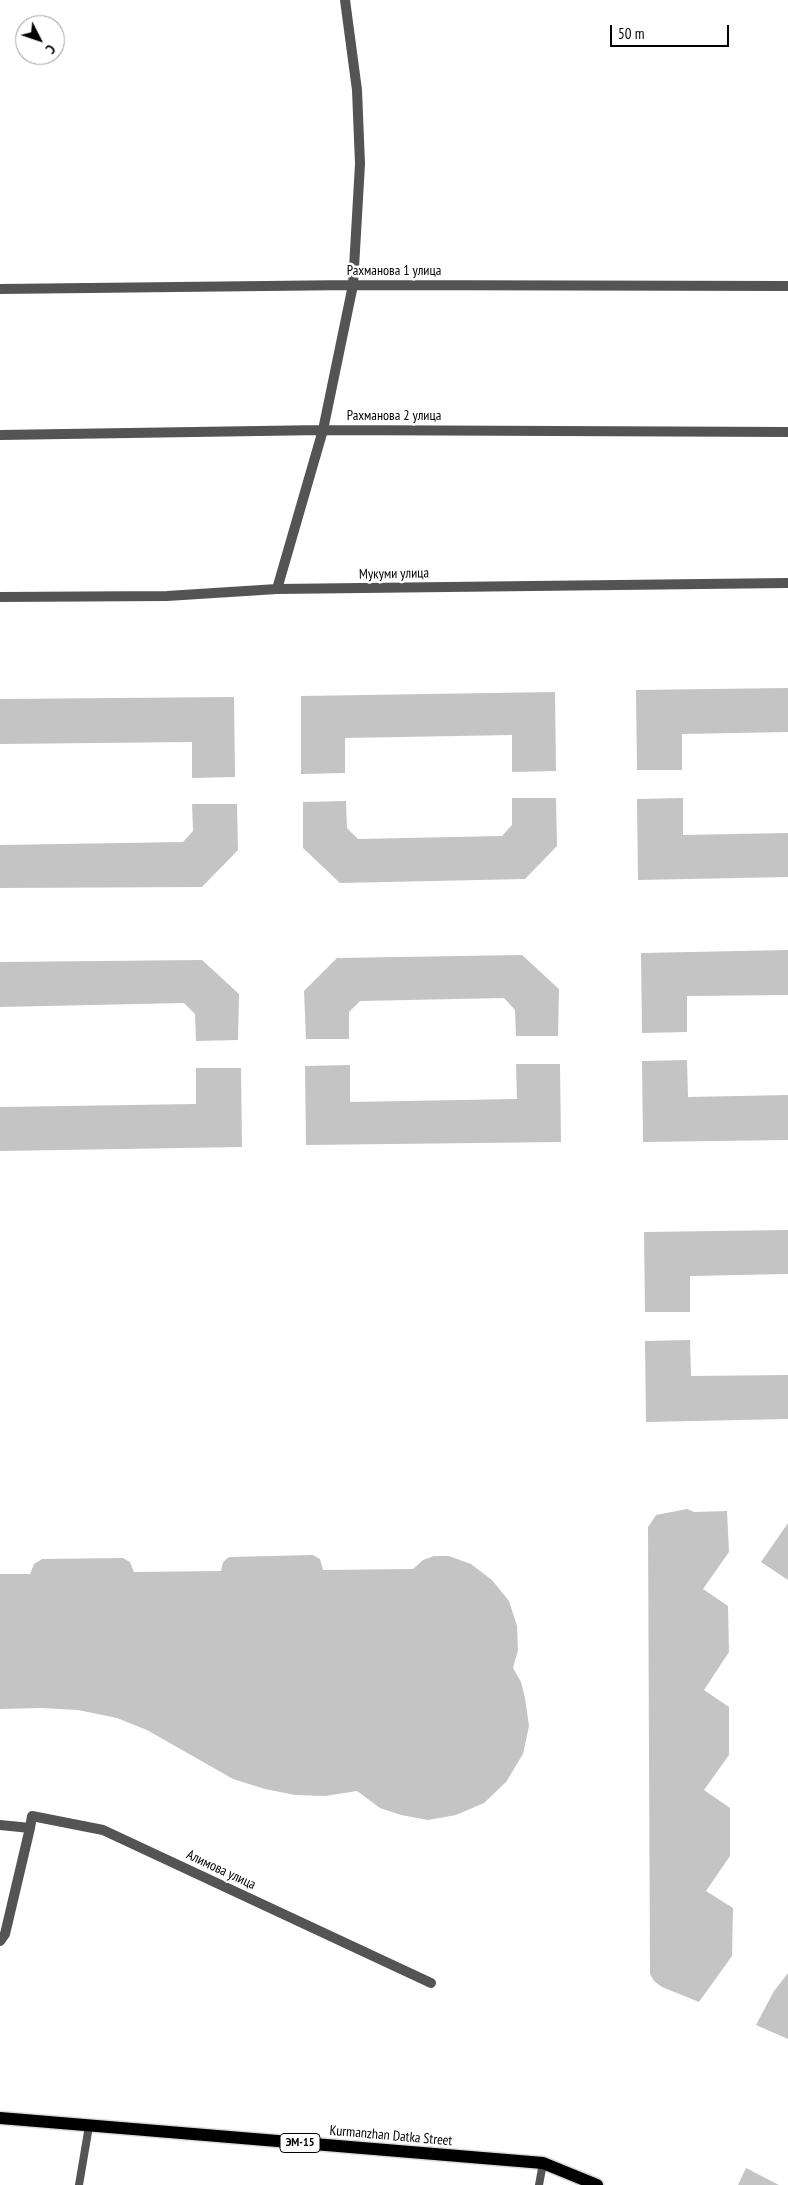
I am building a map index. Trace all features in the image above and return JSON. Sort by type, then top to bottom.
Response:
[{"type":"main road","name":"Kurmanzhan Datka Street","points":[[0,2118],[543,2163],[596,2185]]},
{"type":"street","points":[[277,589],[323,430],[353,285],[360,164],[357,90],[345,0]]},
{"type":"street","name":"Рахманова 1 улица","points":[[0,289],[353,285],[788,286]]},
{"type":"street","name":"Рахманова 2 улица","points":[[0,435],[323,430],[788,432]]},
{"type":"street","name":"Мукуми улица","points":[[0,597],[166,596],[277,589],[788,583]]},
{"type":"street","name":"Алимова улица","points":[[30,1828],[32,1816],[103,1830],[431,1983]]},
{"type":"street","points":[[0,1825],[30,1828],[5,1934],[0,1941]]},
{"type":"lane","points":[[79,2185],[89,2126]]},
{"type":"lane","points":[[539,2185],[543,2163]]},
{"type":"building","points":[[788,688],[788,732],[682,734],[682,770],[637,770],[636,690]]},
{"type":"building","points":[[555,692],[556,771],[512,772],[512,735],[345,738],[345,773],[301,774],[301,696]]},
{"type":"building","points":[[234,697],[235,777],[192,778],[192,742],[0,744],[0,699]]},
{"type":"building","points":[[512,798],[556,798],[557,846],[525,879],[340,883],[303,848],[303,802],[346,801],[347,828],[358,839],[502,836],[512,825]]},
{"type":"building","points":[[683,798],[683,835],[788,833],[788,877],[638,880],[637,799]]},
{"type":"building","points":[[192,804],[237,804],[238,850],[202,887],[0,888],[0,845],[183,842],[193,831]]},
{"type":"building","points":[[788,950],[788,995],[687,996],[687,1032],[642,1033],[641,953]]},
{"type":"building","points":[[522,955],[559,989],[558,1036],[516,1036],[515,1010],[504,998],[360,1001],[349,1012],[349,1039],[306,1039],[304,991],[337,958]]},
{"type":"building","points":[[202,960],[239,994],[238,1040],[196,1041],[195,1014],[184,1003],[0,1007],[0,962]]},
{"type":"building","points":[[687,1060],[688,1097],[788,1095],[788,1140],[643,1142],[642,1061]]},
{"type":"building","points":[[516,1064],[560,1064],[561,1142],[306,1145],[305,1066],[350,1065],[350,1102],[517,1099]]},
{"type":"building","points":[[196,1068],[241,1068],[242,1147],[0,1151],[0,1107],[196,1104]]},
{"type":"building","points":[[788,1230],[788,1274],[690,1276],[690,1312],[645,1312],[644,1232]]},
{"type":"building","points":[[690,1340],[691,1376],[788,1375],[788,1419],[646,1422],[645,1341]]},
{"type":"building","points":[[687,1509],[694,1512],[727,1511],[729,1552],[703,1589],[728,1606],[729,1652],[704,1690],[729,1707],[729,1755],[704,1790],[730,1808],[730,1856],[706,1891],[733,1908],[732,1956],[699,2002],[662,1987],[654,1981],[650,1974],[648,1527],[656,1515]]},
{"type":"building","points":[[788,1523],[788,1580],[761,1562]]},
{"type":"building","points":[[313,1555],[320,1559],[323,1570],[413,1569],[423,1560],[434,1556],[449,1556],[471,1564],[492,1580],[509,1601],[517,1626],[518,1650],[513,1668],[521,1682],[529,1726],[523,1754],[506,1782],[484,1803],[456,1815],[428,1820],[401,1815],[380,1808],[357,1791],[325,1796],[295,1795],[265,1789],[233,1779],[147,1730],[117,1718],[78,1710],[41,1708],[0,1709],[0,1574],[30,1574],[34,1564],[42,1559],[123,1558],[130,1562],[134,1572],[221,1571],[223,1562],[229,1557]]},
{"type":"building","points":[[788,1973],[788,2039],[756,2025],[774,1991]]},
{"type":"building","points":[[746,2168],[779,2185],[738,2185]]}]
